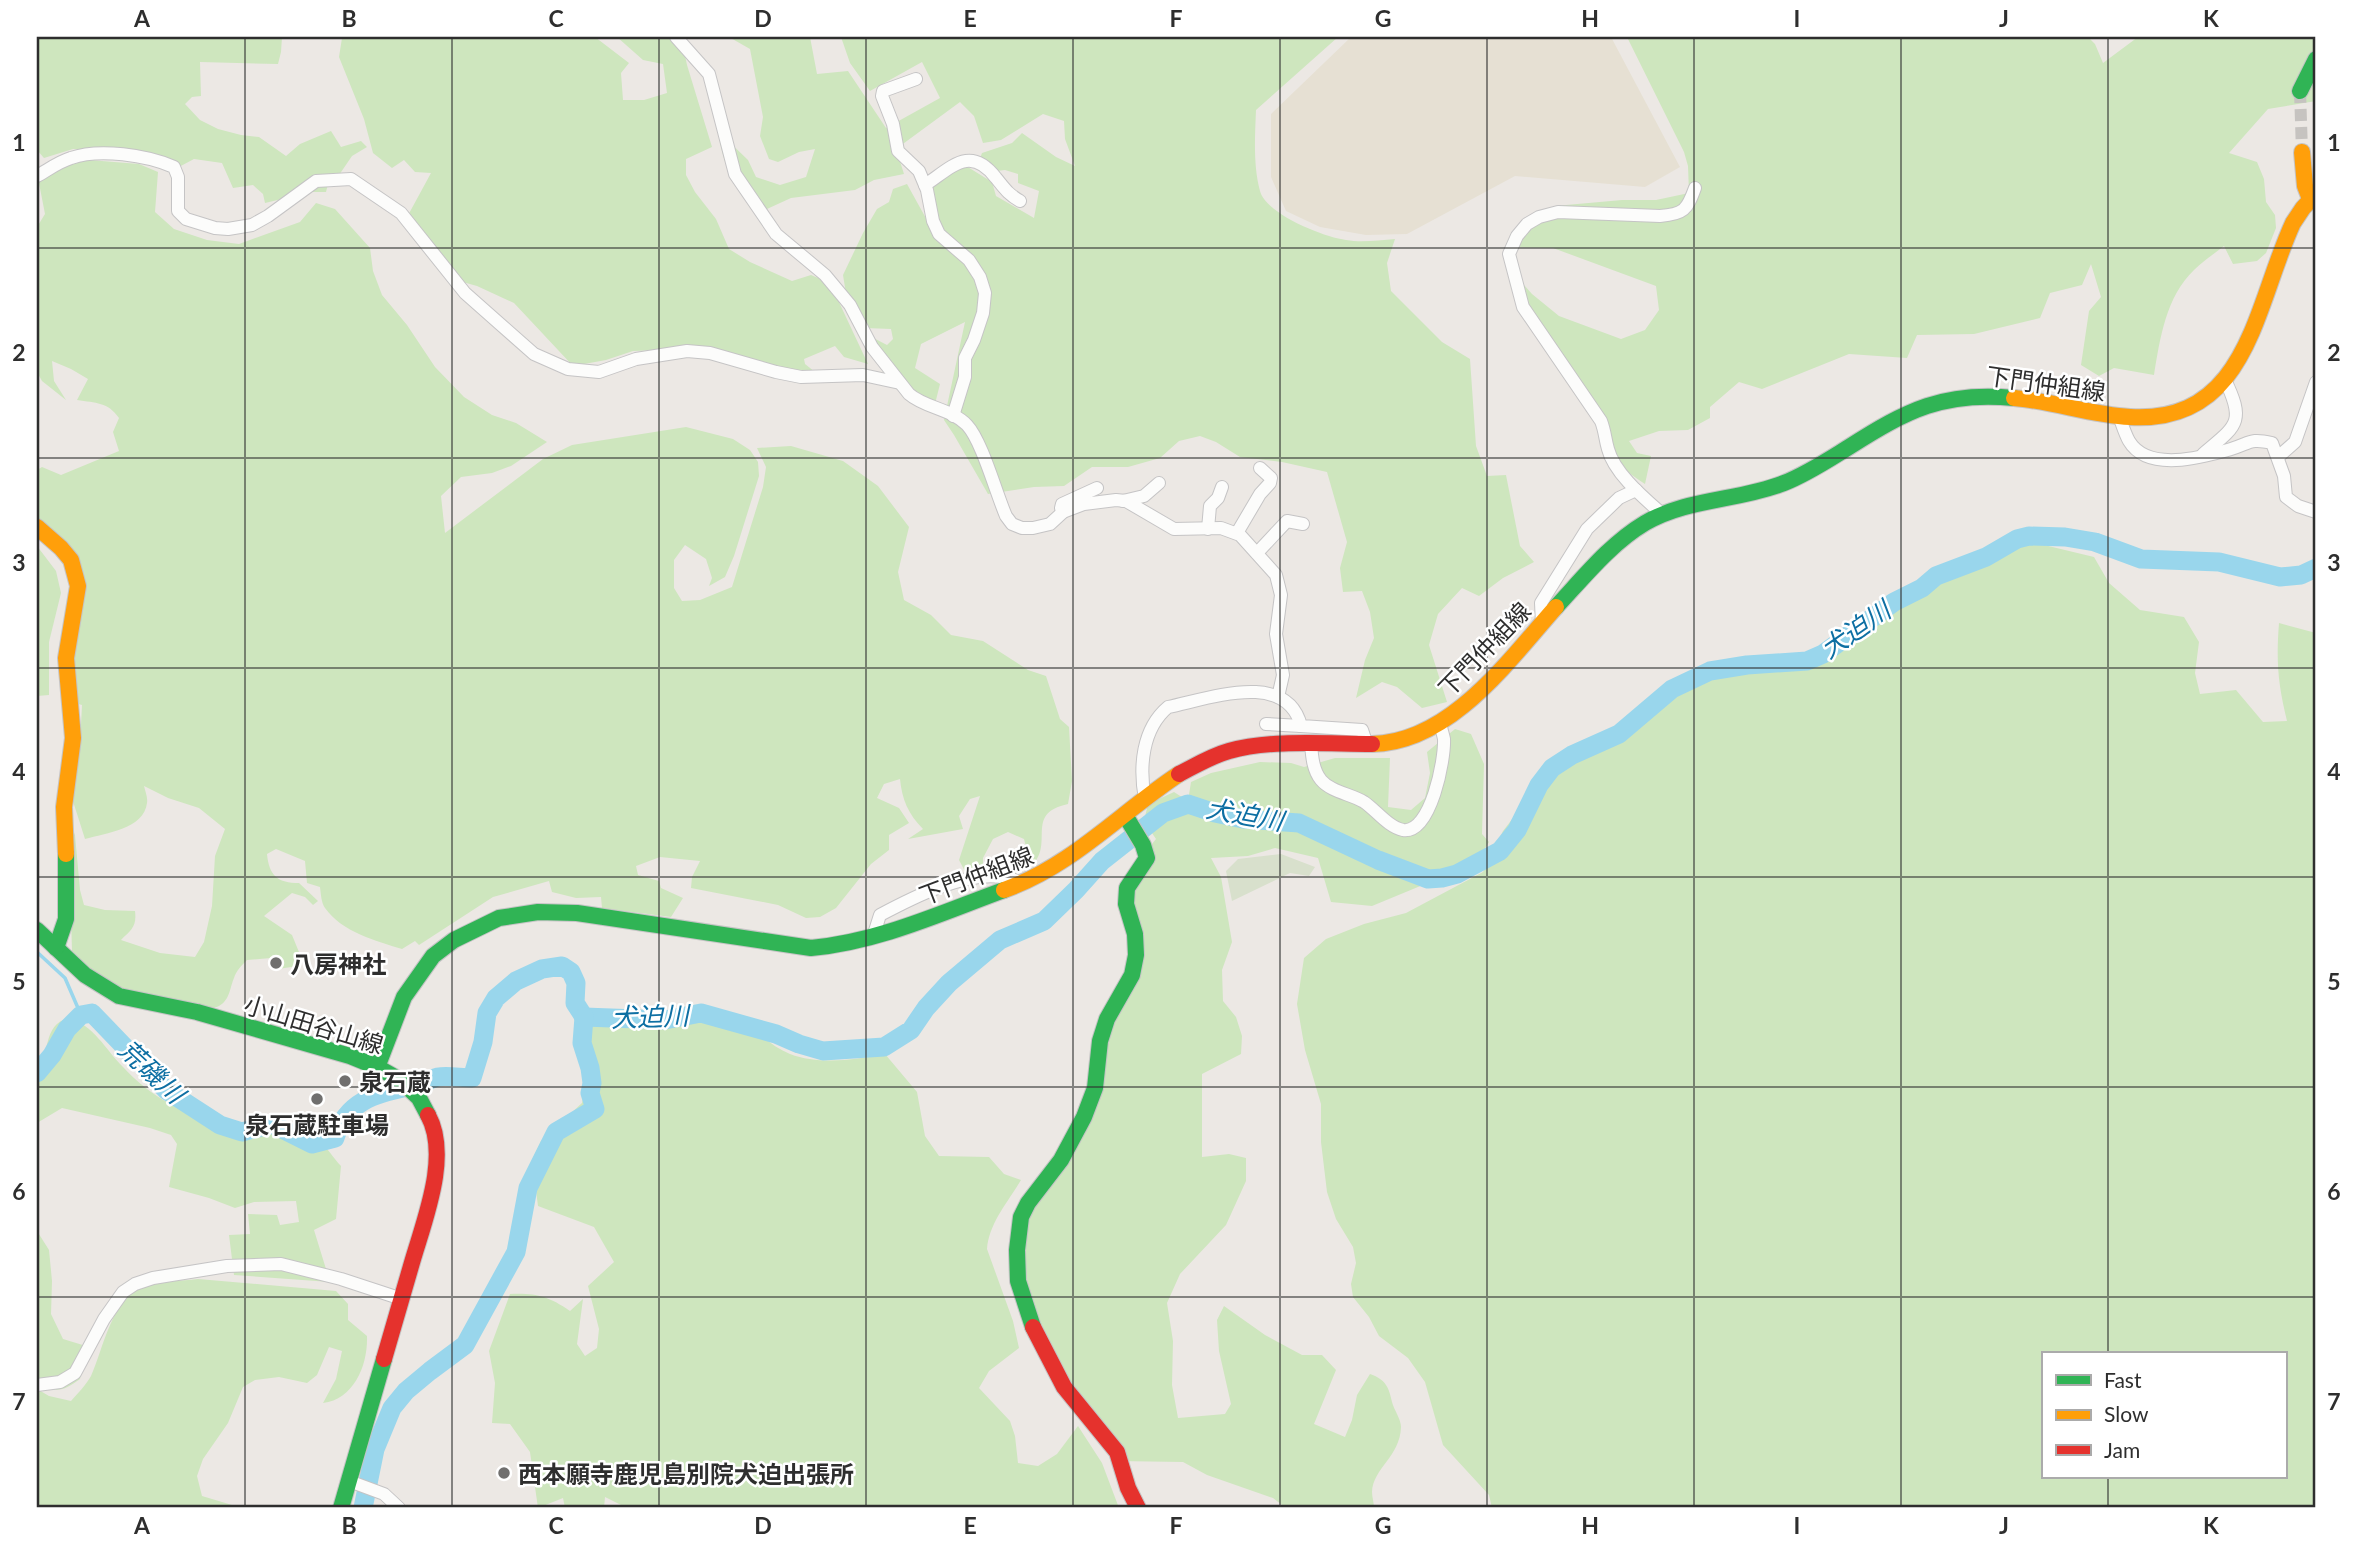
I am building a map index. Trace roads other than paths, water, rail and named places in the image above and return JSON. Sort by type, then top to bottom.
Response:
[{"type":"street","points":[[676,37],[709,74],[735,174],[776,234],[825,275],[850,305],[872,347],[916,400],[967,424],[1006,516],[1012,524],[1022,528],[1050,524],[1063,512],[1084,504],[1144,496],[1159,483]]},
{"type":"street","points":[[2300,91],[2316,59]]},
{"type":"street","points":[[916,79],[883,91],[882,96],[893,124],[898,151],[919,171],[939,234],[969,260],[980,277],[985,293],[983,313],[974,340],[964,358],[965,377],[953,416]]},
{"type":"street","points":[[37,176],[73,157],[107,152],[162,162],[174,167],[178,177],[178,211],[186,219],[228,229],[251,225],[268,216],[316,181],[351,179],[401,214],[465,293],[534,354],[568,369],[599,372],[636,359],[687,351],[710,353],[801,377],[863,375],[901,383]]},
{"type":"street","name":"下門仲組線","points":[[377,1065],[404,997],[433,956],[453,940],[499,918],[538,912],[577,914],[811,948],[835,946],[873,937],[1025,883],[1070,858],[1177,775],[1214,756],[1247,747],[1367,745],[1403,740],[1422,734],[1483,688],[1621,538],[1662,514],[1750,494],[1785,482],[1914,408],[1961,397],[1998,397],[2140,418],[2179,412],[2198,404],[2225,380],[2238,359],[2260,310],[2291,226],[2298,213],[2313,197],[2305,186],[2302,152]]},
{"type":"street","points":[[925,185],[962,160],[971,160],[995,176],[1007,194],[1020,201]]},
{"type":"street","points":[[1662,514],[1636,490],[1614,463],[1601,421],[1524,307],[1509,254],[1517,236],[1527,224],[1539,217],[1558,212],[1677,215],[1688,207],[1695,188]]},
{"type":"street","points":[[2200,456],[2232,430],[2237,410],[2225,380]]},
{"type":"street","points":[[2278,457],[2295,442],[2316,382]]},
{"type":"street","points":[[2119,416],[2130,443],[2144,455],[2157,460],[2200,456],[2233,448],[2254,439],[2272,443],[2284,476],[2286,498],[2298,506],[2316,512]]},
{"type":"street","points":[[1237,533],[1260,494],[1270,483],[1271,478],[1260,468]]},
{"type":"street","points":[[1063,512],[1062,504],[1097,488]]},
{"type":"street","points":[[1208,529],[1210,506],[1218,498],[1222,488]]},
{"type":"street","points":[[1542,623],[1541,603],[1587,529],[1619,498],[1636,490]]},
{"type":"street","points":[[1123,500],[1174,529],[1221,528],[1237,533],[1276,575],[1281,594],[1276,634],[1283,675],[1278,697]]},
{"type":"street","points":[[1257,553],[1287,521],[1303,524]]},
{"type":"street","points":[[37,527],[66,553],[76,570],[79,584],[66,651],[73,738],[64,818],[67,915],[56,948]]},
{"type":"street","points":[[1145,799],[1141,776],[1149,729],[1168,706],[1248,691],[1271,692],[1298,713],[1301,726]]},
{"type":"street","points":[[1311,744],[1315,768],[1327,786],[1363,802],[1403,830],[1415,828],[1422,820],[1437,787],[1444,738],[1440,723]]},
{"type":"street","points":[[1266,724],[1362,730],[1367,745]]},
{"type":"street","points":[[1125,815],[1143,845],[1147,858],[1130,881],[1126,894],[1127,912],[1137,942],[1132,975],[1107,1018],[1100,1041],[1095,1088],[1084,1117],[1061,1160],[1025,1210],[1017,1250],[1018,1282],[1028,1318],[1064,1387],[1117,1452],[1128,1488],[1139,1508]]},
{"type":"street","points":[[873,937],[880,915],[931,890],[983,877],[1000,876],[1025,883]]},
{"type":"street","name":"小山田谷山線","points":[[37,930],[91,981],[129,999],[218,1018],[377,1065],[399,1078],[427,1109],[433,1123],[438,1162],[434,1187],[341,1508]]},
{"type":"street","points":[[37,1385],[60,1382],[75,1373],[104,1319],[123,1292],[135,1284],[153,1278],[227,1266],[281,1264],[341,1279],[402,1299]]},
{"type":"street","points":[[349,1481],[384,1494],[399,1508]]},
{"type":"waterway","name":"犬迫川","points":[[584,1017],[665,1020],[701,1013],[776,1034],[823,1051],[884,1047],[911,1030],[926,1008],[949,983],[1000,940],[1044,921],[1102,861],[1163,813],[1188,804],[1243,819],[1299,823],[1378,860],[1428,879],[1442,878],[1457,874],[1500,851],[1517,830],[1539,785],[1552,768],[1572,755],[1619,734],[1672,689],[1710,671],[1747,665],[1807,661],[1823,654],[1894,602],[1922,588],[1936,576],[1986,557],[2017,539],[2029,536],[2065,537],[2095,542],[2141,559],[2219,562],[2280,577],[2301,575],[2316,568]]},
{"type":"waterway","points":[[37,952],[65,978],[81,1015]]},
{"type":"waterway","name":"荒磯川","points":[[37,1073],[52,1055],[67,1029],[81,1015],[92,1013],[166,1090],[220,1125],[242,1132],[272,1124],[312,1144],[335,1138],[347,1115],[365,1100],[438,1077],[472,1078],[483,1042],[487,1013],[496,998],[516,981],[542,969],[562,966],[571,972],[576,983],[575,1003],[584,1017]]},
{"type":"waterway","name":"犬迫川","points":[[363,1508],[375,1449],[392,1408],[406,1391],[465,1345],[516,1252],[528,1188],[556,1132],[595,1109],[590,1093],[590,1068],[582,1043],[584,1017]]},
{"type":"tunnel","points":[[2300,91],[2302,152]]},
{"type":"place","name":"八房神社","points":[[276,963]]},
{"type":"place","name":"泉石蔵","points":[[345,1081]]},
{"type":"place","name":"泉石蔵駐車場","points":[[317,1099]]},
{"type":"place","name":"西本願寺鹿児島別院犬迫出張所","points":[[504,1473]]}]
